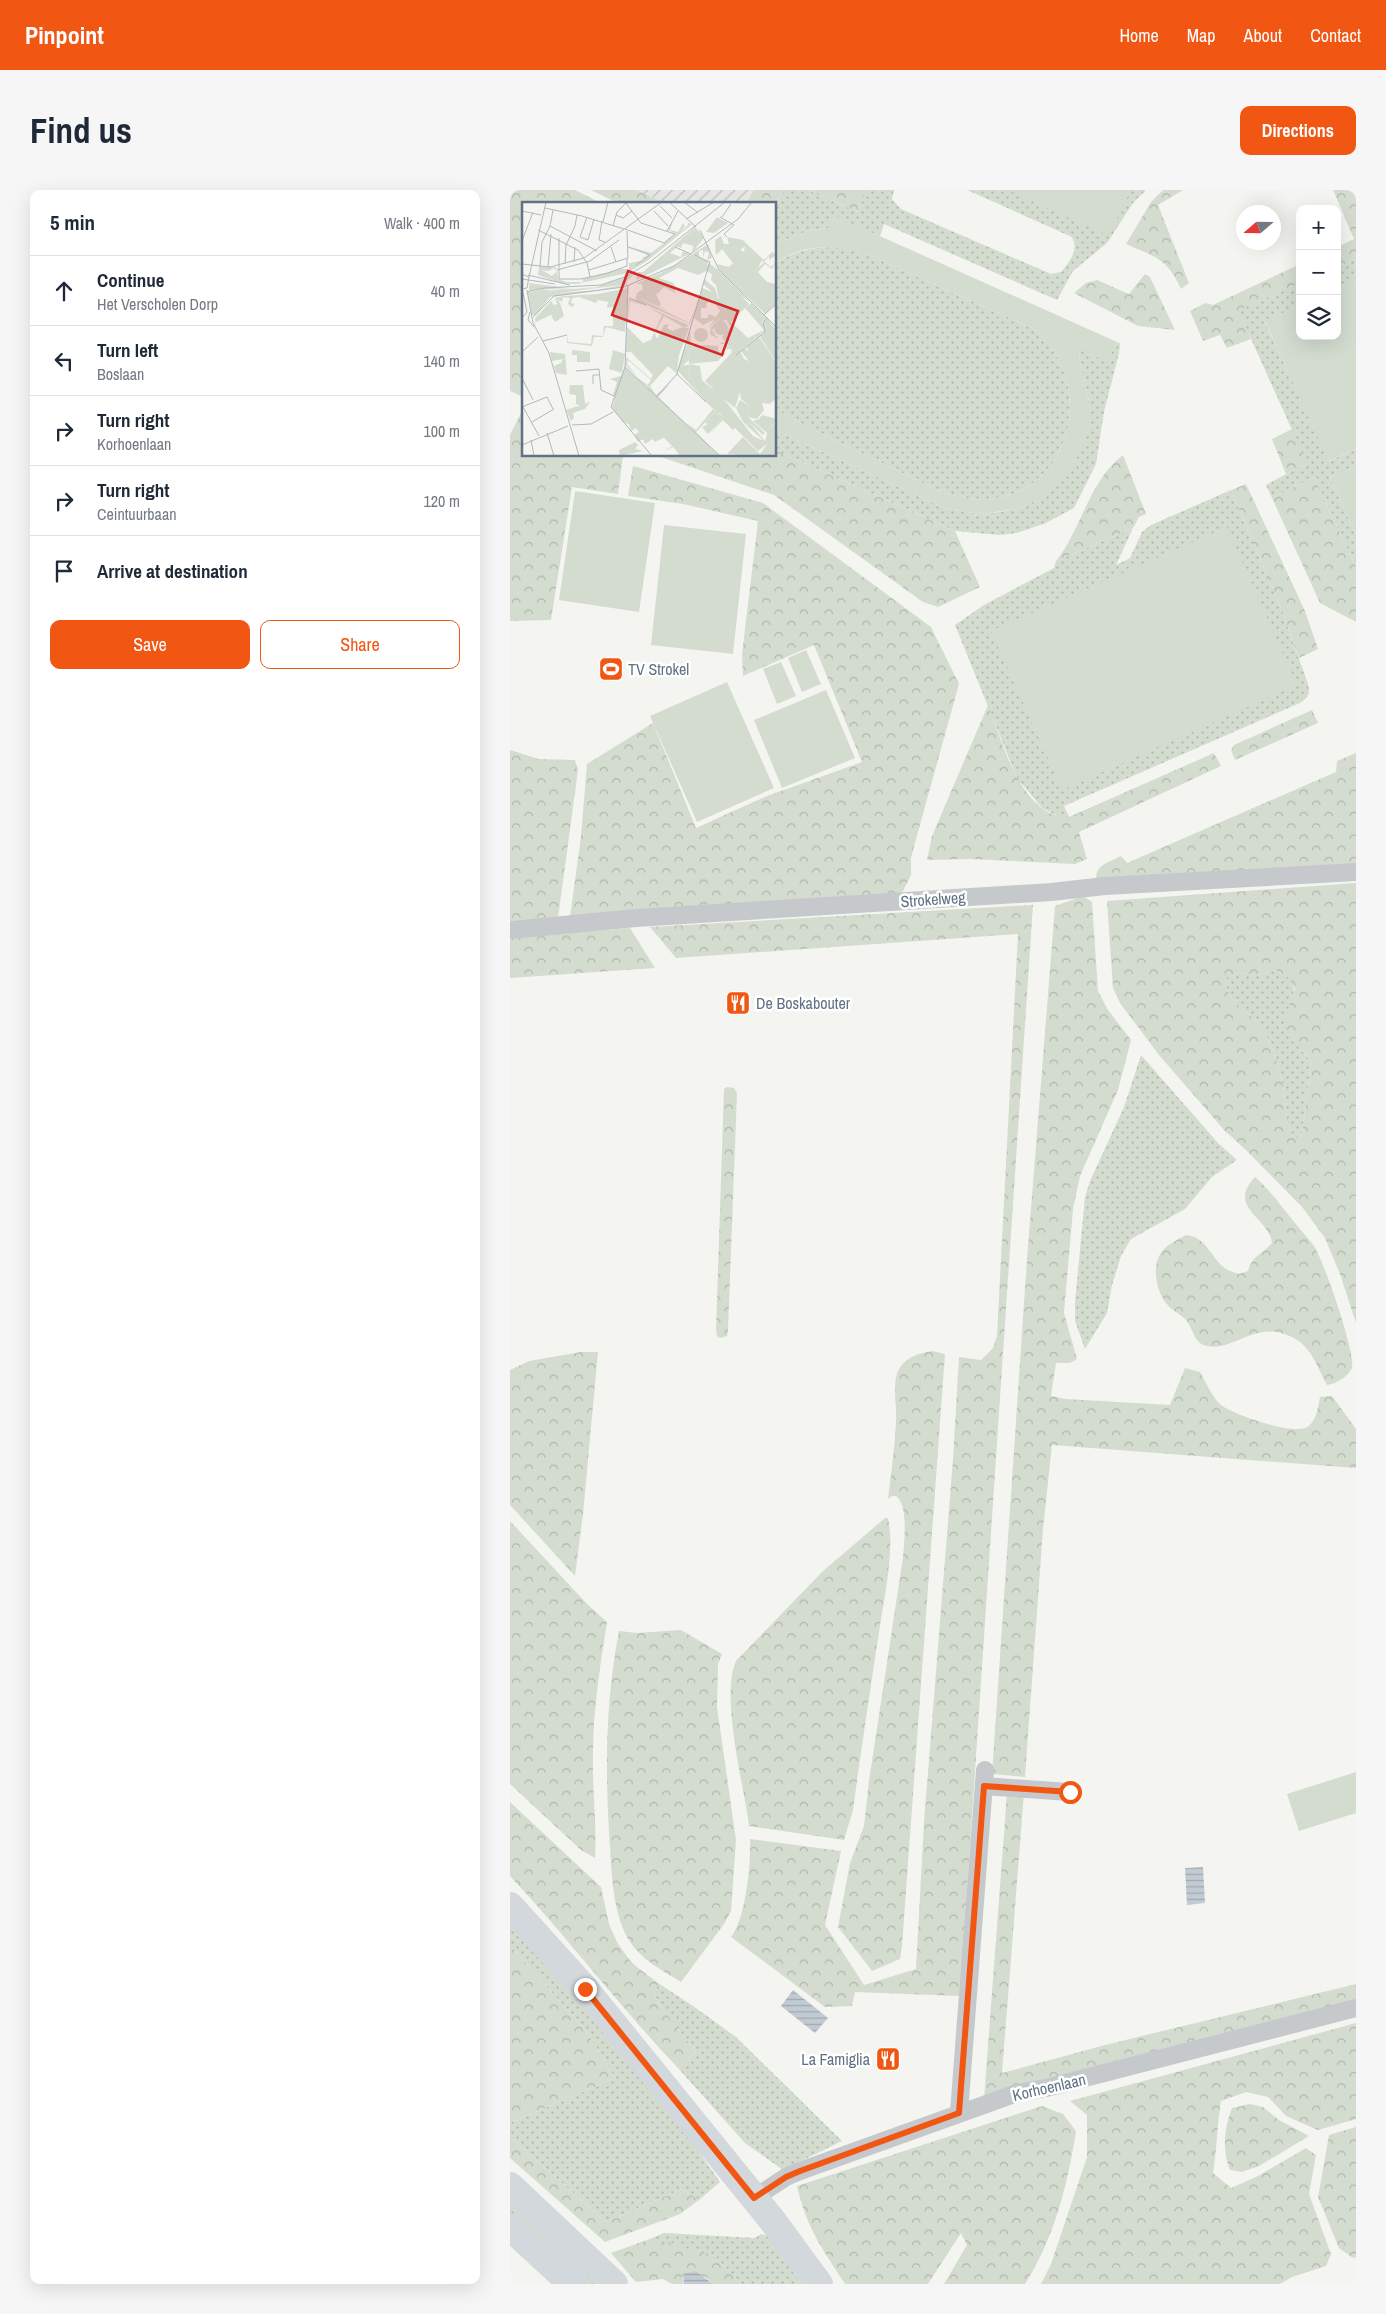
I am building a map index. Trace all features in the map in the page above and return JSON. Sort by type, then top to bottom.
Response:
[{"type":"main road","points":[[510,1906],[585,1989],[754,2198],[802,2259],[819,2284]]},
{"type":"main road","points":[[510,2186],[610,2280]]},
{"type":"main road","points":[[510,2227],[572,2284]]},
{"type":"street","name":"Strokelweg","points":[[510,930],[636,918],[1356,872]]},
{"type":"street","points":[[959,2113],[984,1778],[1070,1792]]},
{"type":"street","name":"Korhoenlaan","points":[[754,2198],[793,2174],[1017,2093],[1046,2088],[1356,2008]]},
{"type":"shaded area","points":[[637,190],[753,190],[748,202],[663,202]]},
{"type":"shaded area","points":[[1203,1867],[1205,1903],[1187,1905],[1185,1868]]},
{"type":"shaded area","points":[[793,1990],[828,2018],[815,2033],[781,2006]]},
{"type":"shaded area","points":[[696,2271],[713,2284],[684,2284],[683,2274]]},
{"type":"green space","points":[[510,190],[575,190],[599,202],[522,202],[522,396],[510,391]]},
{"type":"green space","points":[[591,190],[637,190],[663,202],[615,202]]},
{"type":"green space","points":[[753,190],[785,190],[776,202],[748,202]]},
{"type":"green space","points":[[785,190],[808,190],[858,212],[865,190],[894,190],[892,199],[901,209],[1051,274],[1061,272],[1070,260],[1074,251],[1072,237],[967,190],[1146,190],[1133,203],[1107,243],[1073,271],[1057,300],[884,224],[880,236],[835,217],[828,228],[807,231],[776,244],[776,202]]},
{"type":"green space","points":[[808,190],[865,190],[858,212]]},
{"type":"green space","points":[[1008,190],[1131,190],[1109,236]]},
{"type":"green space","points":[[1163,190],[1183,190],[1158,205],[1189,283],[1181,289],[1171,271],[1159,260],[1126,244],[1151,202]]},
{"type":"green space","points":[[1333,190],[1356,190],[1356,259],[1341,265],[1341,245],[1354,239]]},
{"type":"green space","points":[[835,216],[1117,342],[1107,362],[1080,350],[1079,358],[1089,400],[1089,428],[1084,444],[1074,463],[1049,491],[1035,501],[1017,509],[981,514],[947,509],[776,430],[776,410],[929,486],[948,494],[967,498],[1001,497],[1029,486],[1050,466],[1064,441],[1070,413],[1067,383],[1056,354],[1034,329],[869,255],[845,249],[808,249],[796,252],[776,263],[776,244],[807,231],[828,228]]},
{"type":"green space","points":[[815,248],[847,248],[869,255],[1034,329],[1056,354],[1067,383],[1070,413],[1064,441],[1050,466],[1029,486],[1001,497],[967,498],[920,482],[776,410],[776,263],[787,256]]},
{"type":"green space","points":[[1356,259],[1356,280],[1341,286],[1341,265]]},
{"type":"green space","points":[[1296,266],[1296,285],[1239,310],[1251,339],[1227,348],[1220,335],[1203,341],[1190,311],[1205,303],[1213,305]]},
{"type":"green space","points":[[1145,274],[1150,277],[1175,330],[1138,326],[1074,293],[1086,283],[1097,280],[1129,294]]},
{"type":"green space","points":[[1356,280],[1356,449],[1328,461],[1265,321],[1296,307],[1296,340],[1341,340],[1341,286]]},
{"type":"green space","points":[[1296,285],[1296,307],[1265,322],[1329,461],[1356,449],[1356,466],[1330,478],[1356,535],[1356,567],[1314,477],[1272,498],[1266,485],[1307,463],[1238,310]]},
{"type":"green space","points":[[1117,342],[1120,343],[1104,412],[1096,464],[1074,508],[1046,523],[1017,533],[999,535],[955,531],[776,450],[776,430],[947,509],[981,514],[1017,509],[1035,501],[1089,400],[1079,358],[1080,349],[1107,361]]},
{"type":"green space","points":[[522,411],[522,456],[623,456],[618,494],[572,487],[551,620],[510,621],[510,435]]},
{"type":"green space","points":[[1292,429],[1308,463],[1286,474],[1272,439]]},
{"type":"green space","points":[[776,450],[955,531],[980,587],[938,607],[923,602],[774,495],[658,456],[776,456]]},
{"type":"green space","points":[[1123,455],[1146,514],[1139,517],[1133,528],[1056,561],[1073,534],[1102,478]]},
{"type":"green space","points":[[633,466],[763,503],[931,627],[959,684],[911,858],[911,875],[902,893],[570,917],[581,836],[587,764],[653,723],[696,828],[767,796],[862,762],[814,645],[743,676],[742,654],[758,521],[683,504],[628,496]]},
{"type":"green space","points":[[1356,466],[1356,535],[1330,478]]},
{"type":"green space","points":[[1314,477],[1356,567],[1356,622],[1320,603],[1272,498]]},
{"type":"green space","points":[[1246,484],[1305,611],[1318,649],[1299,658],[1281,608],[1231,490]]},
{"type":"green space","points":[[1231,490],[1281,608],[1308,684],[1309,693],[1307,697],[1300,703],[1064,806],[1069,817],[1060,817],[1042,808],[1017,778],[955,625],[984,605],[1054,568],[1056,561],[1133,528],[1116,565],[1130,558],[1142,532],[1151,525]]},
{"type":"green space","points":[[575,491],[655,503],[639,612],[559,600]]},
{"type":"green space","points":[[664,525],[746,534],[733,654],[651,645]]},
{"type":"green space","points":[[1227,527],[1297,685],[1062,790],[991,631]]},
{"type":"green space","points":[[806,650],[821,684],[802,692],[788,658]]},
{"type":"green space","points":[[781,662],[796,696],[777,704],[763,669]]},
{"type":"green space","points":[[727,682],[774,788],[697,822],[650,716]]},
{"type":"green space","points":[[826,690],[855,758],[782,788],[754,720]]},
{"type":"green space","points":[[988,705],[1007,756],[1016,774],[1026,791],[1038,805],[1052,814],[1069,817],[1214,753],[1221,766],[1079,832],[1087,859],[1075,864],[970,859],[927,860],[932,836]]},
{"type":"green space","points":[[1312,710],[1318,723],[1235,760],[1231,750],[1234,745]]},
{"type":"green space","points":[[510,750],[539,759],[575,760],[578,770],[558,918],[510,921]]},
{"type":"green space","points":[[1356,753],[1356,865],[1096,883],[1097,872],[1106,863],[1121,856],[1127,863],[1336,772],[1337,761]]},
{"type":"green space","points":[[1356,883],[1356,1323],[1340,1274],[1325,1238],[1302,1207],[1224,1130],[1159,1055],[1120,1003],[1113,988],[1107,901]],"holes":[[[1275,970],[1290,979],[1295,989],[1287,1014],[1286,1026],[1293,1040],[1311,1061],[1302,1135],[1296,1138],[1289,1128],[1282,1083],[1269,1041],[1255,1020],[1233,999],[1226,986],[1225,978],[1239,973],[1258,975]]]},
{"type":"green space","points":[[1083,896],[1092,902],[1098,991],[1108,1010],[1131,1040],[1118,1090],[1080,1176],[1073,1209],[1064,1313],[1077,1359],[1070,1363],[1056,1363],[1051,1396],[1066,1399],[1170,1405],[1185,1368],[1200,1372],[1215,1398],[1228,1409],[1251,1419],[1279,1427],[1302,1429],[1312,1423],[1320,1397],[1332,1396],[1356,1429],[1356,1468],[1052,1445],[1043,1529],[1025,1777],[992,1774],[1027,1259],[1055,906]]},
{"type":"green space","points":[[1033,905],[960,1996],[855,1992],[852,2006],[825,2007],[731,1937],[740,1917],[747,1890],[750,1839],[841,1851],[825,1925],[864,1985],[916,1969],[924,1822],[953,1459],[959,1357],[981,1360],[993,1348],[997,1336],[1018,934],[676,958],[650,927]]},
{"type":"green space","points":[[630,928],[655,968],[510,978],[510,937]]},
{"type":"green space","points":[[1275,970],[1287,976],[1294,986],[1293,996],[1301,1050],[1311,1061],[1302,1135],[1295,1139],[1287,1122],[1282,1083],[1269,1041],[1255,1020],[1233,999],[1226,986],[1225,978],[1239,973],[1258,975]]},
{"type":"green space","points":[[1141,1055],[1218,1143],[1237,1160],[1212,1177],[1185,1209],[1131,1239],[1121,1256],[1112,1285],[1107,1313],[1085,1349],[1075,1321],[1075,1302],[1085,1197],[1090,1181],[1124,1107]]},
{"type":"green space","points":[[727,1087],[734,1088],[737,1093],[728,1331],[727,1336],[720,1338],[717,1336],[716,1330],[724,1089]]},
{"type":"green space","points":[[1255,1177],[1273,1195],[1312,1244],[1325,1269],[1344,1327],[1352,1359],[1350,1371],[1341,1380],[1334,1383],[1327,1385],[1313,1358],[1299,1341],[1279,1332],[1256,1333],[1218,1346],[1203,1345],[1196,1339],[1186,1320],[1166,1303],[1159,1290],[1156,1268],[1160,1254],[1169,1245],[1186,1235],[1198,1239],[1223,1267],[1239,1274],[1248,1271],[1255,1258],[1272,1243],[1264,1226],[1247,1205],[1245,1197],[1247,1188]]},
{"type":"green space","points":[[933,1351],[945,1354],[902,1946],[900,1959],[872,1971],[838,1927],[850,1863],[864,1826],[869,1781],[903,1557],[905,1525],[903,1508],[896,1496],[888,1499],[895,1431],[896,1377],[901,1366],[908,1359]]},
{"type":"green space","points":[[581,1352],[598,1352],[583,1514],[575,1576],[510,1505],[510,1370],[529,1361]]},
{"type":"green space","points":[[885,1518],[888,1518],[890,1530],[888,1575],[853,1810],[844,1840],[749,1826],[732,1718],[732,1677],[736,1661],[823,1571]]},
{"type":"green space","points":[[510,1521],[587,1604],[607,1622],[597,1688],[593,1738],[595,1858],[581,1850],[510,1784]]},
{"type":"green space","points":[[681,1630],[722,1654],[718,1664],[717,1707],[736,1840],[731,1911],[724,1924],[681,1982],[653,1965],[640,1954],[630,1942],[620,1920],[614,1896],[608,1820],[607,1739],[614,1658],[619,1631],[637,1633]]},
{"type":"green space","points":[[1356,1772],[1356,1813],[1299,1831],[1287,1794]]},
{"type":"green space","points":[[1007,1793],[1024,1793],[1002,2073],[1105,2045],[1356,1984],[1356,2003],[984,2099]]},
{"type":"green space","points":[[510,1802],[601,1887],[609,1924],[618,1944],[632,1963],[658,1983],[655,1996],[658,2003],[696,2052],[678,2068],[510,1876]]},
{"type":"green space","points":[[510,1921],[674,2111],[720,2182],[699,2200],[682,2189],[606,2222],[510,2137],[510,2123],[615,2078],[586,2031],[510,1945]]},
{"type":"green space","points":[[510,1945],[586,2031],[615,2078],[510,2123]]},
{"type":"green space","points":[[658,1983],[736,2037],[842,2141],[783,2170],[745,2143],[678,2068],[696,2052],[658,2003],[655,1996]]},
{"type":"green space","points":[[1356,2023],[1356,2119],[1318,2130],[1286,2116],[1268,2097],[1246,2092],[1221,2101],[1213,2173],[1231,2188],[1258,2176],[1306,2148],[1316,2155],[1309,2194],[1331,2254],[1326,2266],[1292,2277],[1280,2284],[1041,2284],[1051,2264],[1087,2157],[1087,2115],[1070,2101]]},
{"type":"green space","points":[[1250,2104],[1263,2107],[1279,2120],[1309,2136],[1259,2166],[1242,2172],[1230,2170],[1225,2147],[1229,2116],[1232,2108]]},
{"type":"green space","points":[[1042,2106],[1063,2114],[1076,2131],[1069,2171],[1052,2230],[1025,2284],[944,2284],[967,2245],[961,2233],[928,2284],[845,2284],[810,2226],[797,2186]]},
{"type":"green space","points":[[1356,2127],[1356,2257],[1353,2258],[1339,2248],[1318,2197],[1329,2135]]},
{"type":"green space","points":[[510,2137],[606,2222],[682,2189],[699,2200],[680,2214],[605,2242],[510,2158]]},
{"type":"green space","points":[[510,2198],[600,2284],[580,2284],[510,2216]]},
{"type":"green space","points":[[664,2233],[755,2238],[761,2234],[767,2236],[802,2284],[741,2284],[715,2256],[647,2240]]},
{"type":"green space","points":[[647,2240],[681,2244],[685,2248],[715,2256],[741,2284],[713,2284],[706,2277],[682,2277],[684,2284],[672,2284],[663,2279],[636,2282],[611,2253]]},
{"type":"place","name":"TV Strokel","points":[[611,669]]},
{"type":"place","name":"De Boskabouter","points":[[738,1003]]},
{"type":"place","name":"La Famiglia","points":[[888,2059]]},
{"type":"route","points":[[585,1989],[754,2198],[786,2177],[800,2171],[959,2113],[984,1786],[1070,1792]]}]
